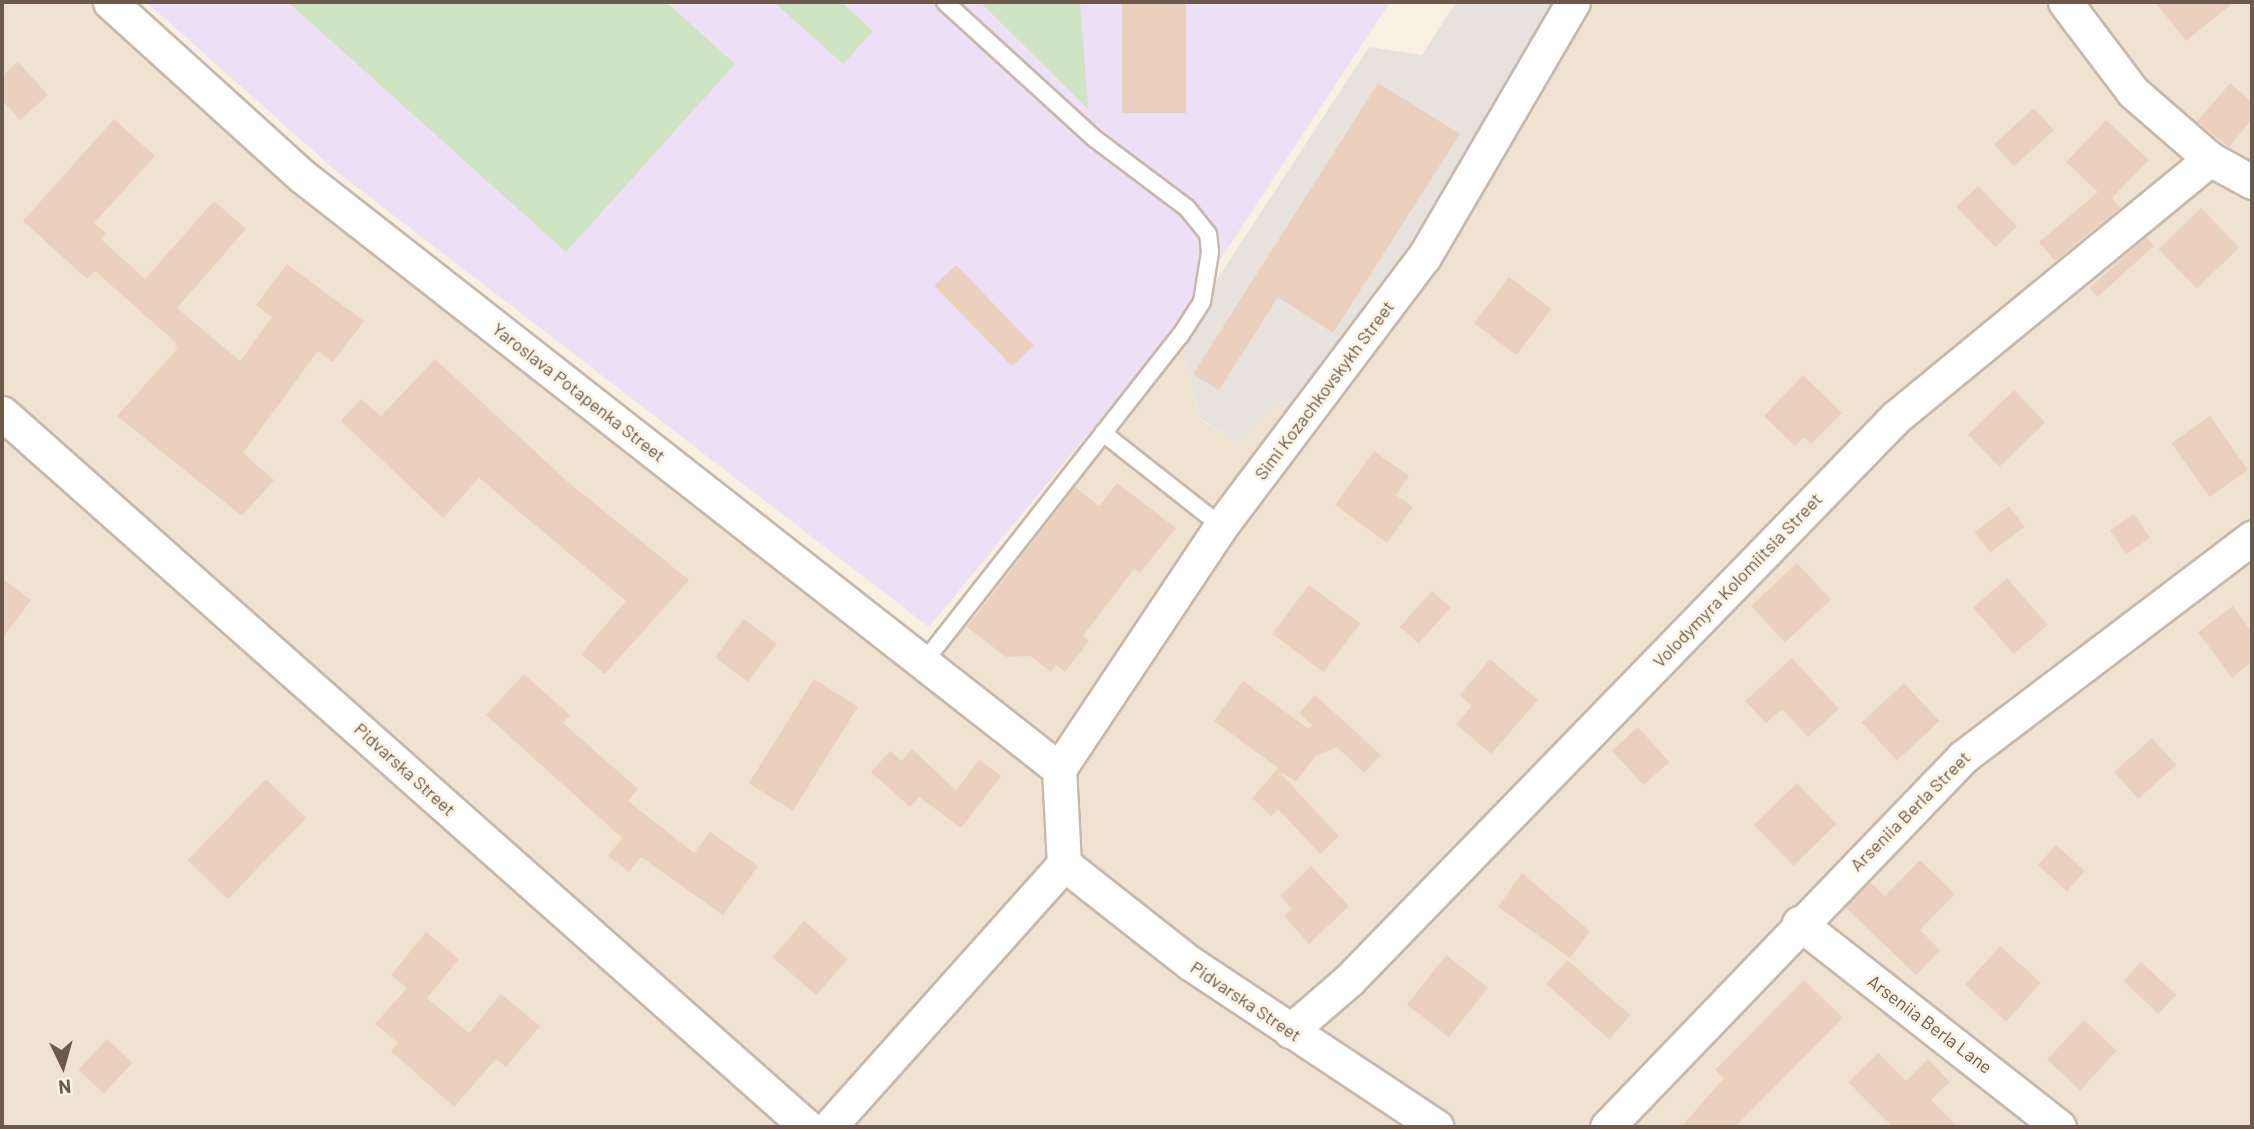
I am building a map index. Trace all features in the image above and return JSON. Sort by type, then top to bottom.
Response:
[{"type":"street","name":"Yaroslava Potapenka Street","points":[[110,2],[302,176],[1059,769]]},
{"type":"street","name":"Simi Kozachkovskykh Street","points":[[1059,769],[1221,526],[1424,257],[1573,2]]},
{"type":"street","points":[[2065,2],[2133,92],[2210,159],[2252,182]]},
{"type":"street","name":"Volodymyra Kolomiitsia Street","points":[[1290,1031],[1349,980],[1896,416],[2210,159]]},
{"type":"street","name":"Pidvarska Street","points":[[2,413],[807,1127]]},
{"type":"street","name":"Arseniia Berla Street","points":[[1607,1127],[1799,923],[1963,757],[2252,538]]},
{"type":"street","points":[[829,1127],[1064,864],[1059,769]]},
{"type":"street","name":"Pidvarska Street","points":[[1064,864],[1132,922],[1290,1031],[1437,1127]]},
{"type":"street","name":"Arseniia Berla Lane","points":[[1799,923],[2059,1127]]},
{"type":"lane","points":[[924,662],[1202,302],[1208,234],[1187,208],[1094,139],[945,2]]},
{"type":"lane","points":[[1103,433],[1221,526]]},
{"type":"shaded area","points":[[2,2],[110,2],[924,661],[1180,336],[1199,418],[1238,444],[1281,402],[1302,419],[1576,2],[2252,2],[2252,1127],[2,1127]]},
{"type":"shaded area","points":[[146,2],[1390,2],[1173,331],[929,627],[336,171]]},
{"type":"shaded area","points":[[1456,2],[1576,2],[1303,420],[1281,402],[1238,444],[1199,417],[1180,336],[1369,47],[1422,55]]},
{"type":"green space","points":[[288,2],[666,2],[735,64],[566,252]]},
{"type":"green space","points":[[774,2],[841,2],[873,31],[843,64]]},
{"type":"green space","points":[[980,2],[1080,2],[1088,109]]},
{"type":"building","points":[[1122,2],[1186,2],[1186,113],[1122,113]]},
{"type":"building","points":[[2155,2],[2234,2],[2186,41]]},
{"type":"building","points":[[18,62],[48,95],[20,120],[2,100],[2,76]]},
{"type":"building","points":[[1378,83],[1460,134],[1333,333],[1278,297],[1219,390],[1193,374]]},
{"type":"building","points":[[2230,83],[2252,102],[2252,119],[2229,147],[2197,122]]},
{"type":"building","points":[[2034,108],[2054,130],[2014,166],[1994,144]]},
{"type":"building","points":[[114,119],[155,156],[94,223],[106,233],[101,239],[145,279],[214,201],[246,229],[177,308],[240,361],[272,317],[256,305],[287,264],[364,321],[333,362],[318,351],[243,453],[274,480],[242,516],[117,416],[177,349],[175,342],[95,271],[87,279],[23,221]]},
{"type":"building","points":[[2106,120],[2149,160],[2112,198],[2120,208],[2055,261],[2039,242],[2098,192],[2066,162]]},
{"type":"building","points":[[1978,186],[2017,226],[1995,247],[1956,207]]},
{"type":"building","points":[[2201,208],[2239,248],[2197,289],[2159,249]]},
{"type":"building","points":[[2146,237],[2154,246],[2098,297],[2090,288]]},
{"type":"building","points":[[956,265],[1034,346],[1012,366],[934,286]]},
{"type":"building","points":[[1509,277],[1551,309],[1516,355],[1474,323]]},
{"type":"building","points":[[435,359],[568,482],[689,580],[605,674],[581,654],[626,601],[479,478],[443,518],[341,421],[361,399],[381,416]]},
{"type":"building","points":[[1803,375],[1842,413],[1811,444],[1804,437],[1795,446],[1764,416]]},
{"type":"building","points":[[2014,390],[2045,422],[1999,467],[1968,434]]},
{"type":"building","points":[[2210,416],[2248,470],[2209,497],[2171,443]]},
{"type":"building","points":[[1374,451],[1409,476],[1396,495],[1413,507],[1387,543],[1335,505]]},
{"type":"building","points":[[1117,483],[1176,528],[1140,573],[1134,569],[1083,636],[1089,641],[1065,672],[1056,665],[1051,672],[1030,656],[1006,657],[967,627],[1075,487],[1099,506]]},
{"type":"building","points":[[2009,506],[2025,527],[1990,553],[1975,532]]},
{"type":"building","points":[[2134,514],[2150,538],[2126,554],[2110,530]]},
{"type":"building","points":[[1797,563],[1831,600],[1785,643],[1751,606]]},
{"type":"building","points":[[2,578],[31,600],[2,639]]},
{"type":"building","points":[[2007,578],[2048,625],[2014,654],[1973,608]]},
{"type":"building","points":[[1309,585],[1360,624],[1323,672],[1272,634]]},
{"type":"building","points":[[1432,591],[1451,608],[1418,643],[1400,627]]},
{"type":"building","points":[[2233,606],[2252,632],[2252,662],[2232,678],[2198,632]]},
{"type":"building","points":[[744,619],[777,644],[748,682],[715,657]]},
{"type":"building","points":[[1792,658],[1839,709],[1808,737],[1782,709],[1766,723],[1745,701]]},
{"type":"building","points":[[1490,659],[1538,700],[1491,754],[1456,724],[1472,706],[1460,695]]},
{"type":"building","points":[[524,674],[570,715],[563,723],[638,789],[628,801],[694,853],[710,832],[758,866],[723,915],[641,857],[629,872],[608,856],[622,838],[486,715]]},
{"type":"building","points":[[814,679],[858,707],[793,811],[749,783]]},
{"type":"building","points":[[1243,681],[1309,729],[1312,725],[1299,713],[1315,695],[1381,755],[1364,773],[1337,747],[1316,756],[1296,781],[1279,772],[1339,836],[1320,854],[1278,809],[1271,816],[1252,798],[1278,768],[1214,721]]},
{"type":"building","points":[[1904,683],[1939,721],[1897,761],[1862,723]]},
{"type":"building","points":[[1638,727],[1669,762],[1643,785],[1612,750]]},
{"type":"building","points":[[2152,738],[2176,765],[2138,799],[2114,772]]},
{"type":"building","points":[[912,749],[956,790],[979,760],[1001,776],[961,828],[919,797],[910,807],[871,772],[890,751],[902,761]]},
{"type":"building","points":[[266,779],[306,818],[228,899],[188,860]]},
{"type":"building","points":[[1797,783],[1837,824],[1793,866],[1754,825]]},
{"type":"building","points":[[2056,845],[2085,871],[2067,891],[2038,865]]},
{"type":"building","points":[[1920,860],[1955,894],[1920,930],[1940,950],[1916,975],[1845,907],[1870,882],[1885,896]]},
{"type":"building","points":[[1311,866],[1349,906],[1309,944],[1284,916],[1292,909],[1280,896]]},
{"type":"building","points":[[1522,873],[1590,931],[1570,958],[1498,907]]},
{"type":"building","points":[[804,921],[848,959],[816,995],[773,957]]},
{"type":"building","points":[[426,932],[459,959],[427,998],[469,1033],[501,994],[540,1026],[506,1067],[496,1059],[454,1107],[391,1051],[398,1043],[375,1024],[407,988],[391,975]]},
{"type":"building","points":[[2000,946],[2041,983],[2006,1021],[1965,985]]},
{"type":"building","points":[[1446,955],[1488,988],[1449,1037],[1407,1005]]},
{"type":"building","points":[[1567,960],[1630,1015],[1609,1039],[1546,984]]},
{"type":"building","points":[[2141,962],[2176,995],[2158,1014],[2123,981]]},
{"type":"building","points":[[1804,980],[1843,1018],[1735,1127],[1681,1127],[1724,1078],[1715,1070]]},
{"type":"building","points":[[2084,1020],[2117,1051],[2080,1090],[2047,1059]]},
{"type":"building","points":[[107,1039],[133,1063],[104,1094],[78,1070]]},
{"type":"building","points":[[1878,1053],[1906,1081],[1928,1059],[1950,1082],[1931,1100],[1958,1127],[1893,1127],[1848,1082]]}]
